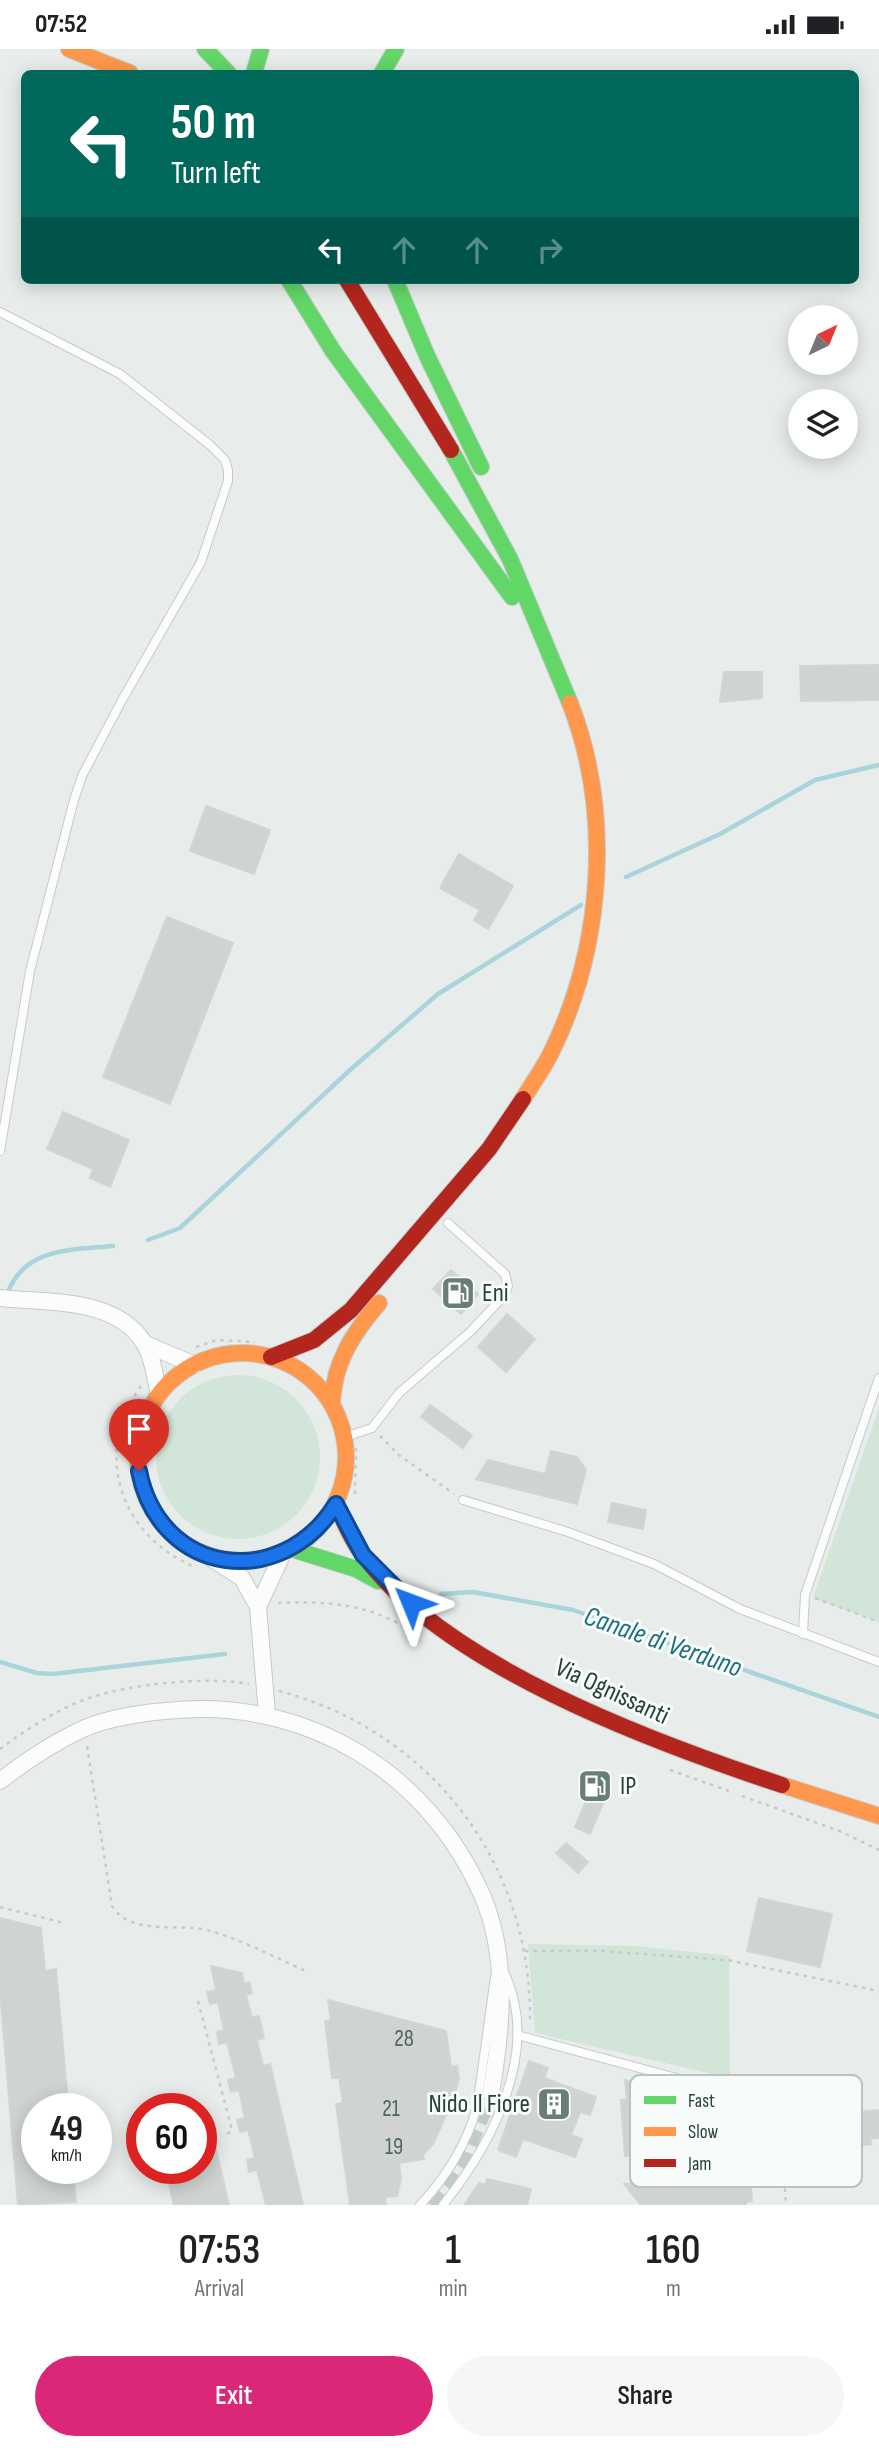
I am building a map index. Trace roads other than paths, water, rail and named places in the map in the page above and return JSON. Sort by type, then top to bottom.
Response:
[{"type":"main road","points":[[69,49],[122,70]]},
{"type":"main road","points":[[255,70],[261,49]]},
{"type":"main road","points":[[384,70],[396,49]]},
{"type":"main road","points":[[208,52],[225,70]]},
{"type":"main road","points":[[291,284],[333,351],[493,569],[553,659]]},
{"type":"main road","points":[[271,1357],[314,1340],[351,1310],[489,1149],[551,1053],[580,978],[597,882],[594,797],[575,716],[553,659],[510,559],[464,472],[349,284]]},
{"type":"main road","points":[[383,284],[428,358]]},
{"type":"main road","points":[[397,284],[428,358],[488,481]]},
{"type":"main road","points":[[500,506],[547,603]]},
{"type":"main road","points":[[544,1097],[564,1061],[595,982],[611,882],[608,796],[586,699]]},
{"type":"main road","points":[[493,1171],[509,1150]]},
{"type":"main road","points":[[332,1403],[331,1384],[339,1359],[363,1322],[397,1282]]},
{"type":"main road","points":[[232,1354],[271,1357],[299,1370],[332,1403],[350,1435],[346,1471],[336,1504],[310,1537],[287,1551],[250,1562],[201,1562],[156,1516],[142,1487],[138,1455],[150,1408],[175,1377],[195,1364],[232,1354]]},
{"type":"main road","name":"Via Ognissanti","points":[[336,1504],[363,1555],[398,1592]]},
{"type":"main road","name":"Via Ognissanti","points":[[287,1551],[356,1569],[398,1592],[478,1651],[554,1694],[652,1739],[825,1800],[879,1816]]},
{"type":"main road","name":"Via Ognissanti","points":[[825,1800],[879,1831]]},
{"type":"street","points":[[0,1298],[104,1311],[119,1319],[145,1344],[195,1364]]},
{"type":"street","points":[[145,1344],[159,1395]]},
{"type":"street","points":[[258,1607],[287,1551]]},
{"type":"street","points":[[201,1562],[242,1578],[258,1607],[267,1714]]},
{"type":"street","points":[[0,1781],[34,1754],[84,1729],[144,1712],[204,1708],[267,1714],[300,1724],[347,1744],[393,1776],[432,1814],[461,1857],[482,1897],[499,1961],[502,2013],[491,2093]]},
{"type":"lane","points":[[0,312],[120,374],[210,445],[225,460],[228,481],[201,562],[121,702],[78,788],[30,971],[0,1151]]},
{"type":"lane","points":[[350,1435],[372,1428],[399,1393],[470,1332],[504,1296],[508,1286],[505,1274],[448,1223]]},
{"type":"lane","points":[[803,1634],[805,1595],[879,1378]]},
{"type":"lane","points":[[463,1500],[568,1532],[654,1564],[740,1609],[879,1662]]},
{"type":"lane","points":[[443,2205],[463,2180],[505,2100],[514,2065],[517,2035],[513,1992],[499,1961]]},
{"type":"lane","points":[[421,2205],[445,2174],[471,2128],[499,1961]]},
{"type":"lane","points":[[517,2035],[664,2075]]},
{"type":"waterway","points":[[626,877],[720,834],[815,780],[879,765]]},
{"type":"waterway","points":[[148,1240],[180,1228],[350,1070],[438,994],[581,905]]},
{"type":"waterway","points":[[7,1294],[25,1267],[37,1259],[66,1251],[113,1246]]},
{"type":"waterway","name":"Canale di Verduno","points":[[441,1594],[473,1592],[573,1610],[879,1717]]},
{"type":"waterway","name":"Canale di Verduno","points":[[0,1662],[37,1673],[53,1674],[225,1654]]},
{"type":"tunnel","points":[[431,2205],[464,2158],[491,2093]]},
{"type":"place","name":"Eni","points":[[458,1293]]},
{"type":"place","name":"IP","points":[[595,1786]]},
{"type":"place","name":"Nido Il Fiore","points":[[554,2104]]}]
